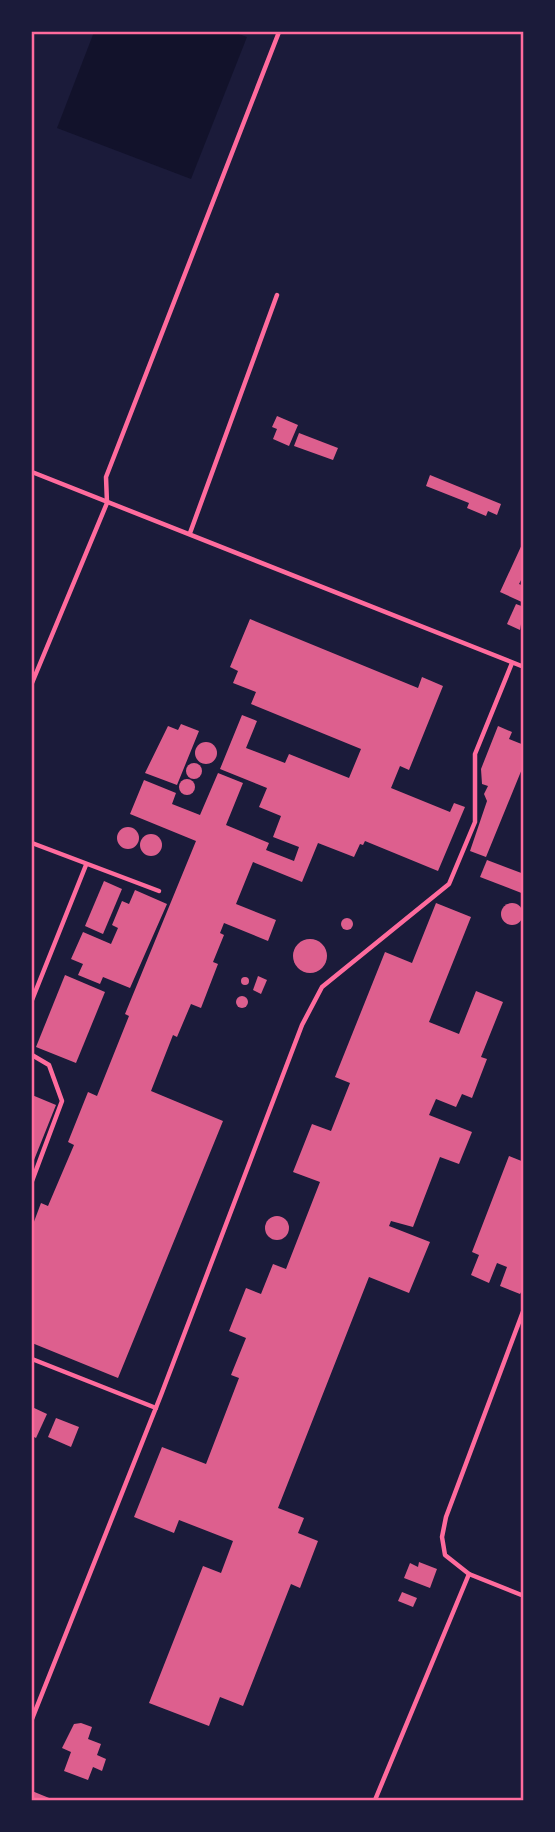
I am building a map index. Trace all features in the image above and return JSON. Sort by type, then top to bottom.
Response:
[{"type":"lane","points":[[32,683],[107,503],[106,477],[279,32]]},
{"type":"lane","points":[[190,533],[277,295]]},
{"type":"lane","points":[[32,472],[523,667]]},
{"type":"lane","points":[[32,1719],[156,1408],[302,1025],[322,988],[449,884],[475,822],[475,754],[512,663]]},
{"type":"lane","points":[[32,843],[159,891]]},
{"type":"lane","points":[[32,1000],[86,865]]},
{"type":"lane","points":[[32,1055],[50,1065],[62,1101],[32,1181]]},
{"type":"lane","points":[[523,1310],[446,1517],[442,1537],[445,1555],[470,1574],[523,1596]]},
{"type":"lane","points":[[32,1359],[156,1408]]},
{"type":"lane","points":[[375,1801],[470,1574]]},
{"type":"shaded area","points":[[94,32],[233,32],[247,37],[191,179],[57,128]]},
{"type":"building","points":[[277,416],[298,425],[289,446],[273,439],[277,429],[272,427]]},
{"type":"building","points":[[299,433],[338,448],[333,460],[294,446]]},
{"type":"building","points":[[430,475],[501,504],[497,515],[488,511],[486,516],[467,508],[469,503],[426,486]]},
{"type":"building","points":[[524,540],[524,574],[519,584],[524,586],[524,603],[500,592]]},
{"type":"building","points":[[516,604],[524,607],[520,630],[507,624]]},
{"type":"building","points":[[250,619],[418,688],[422,677],[443,686],[409,770],[400,766],[391,788],[450,812],[454,803],[465,807],[438,871],[365,841],[363,845],[360,844],[354,857],[318,843],[302,882],[253,862],[236,904],[276,920],[268,941],[224,923],[220,933],[224,935],[213,962],[218,964],[201,1008],[191,1004],[177,1037],[173,1035],[151,1091],[223,1121],[118,1378],[32,1343],[32,1227],[41,1203],[48,1206],[74,1145],[68,1142],[88,1092],[97,1096],[129,1016],[125,1014],[196,841],[130,814],[144,780],[176,793],[172,804],[200,815],[218,773],[243,783],[226,825],[269,843],[266,850],[294,861],[299,847],[273,837],[281,816],[259,807],[267,788],[220,769],[242,715],[257,721],[246,748],[285,763],[289,754],[349,778],[361,749],[251,704],[256,692],[233,683],[238,671],[230,667]]},
{"type":"building","points":[[181,724],[199,731],[177,785],[145,773],[168,726],[178,730]]},
{"type":"building","points":[[498,726],[512,732],[509,739],[524,745],[524,764],[486,857],[470,851],[487,801],[484,794],[488,786],[482,784],[481,769]]},
{"type":"building","points":[[206,742],[214,745],[217,753],[214,761],[206,764],[198,761],[195,753],[198,745]]},
{"type":"building","points":[[194,763],[200,765],[200,777],[194,779],[188,777],[186,771],[188,765]]},
{"type":"building","points":[[187,779],[193,781],[193,793],[187,795],[181,793],[179,787],[181,781]]},
{"type":"building","points":[[124,827],[132,827],[139,834],[139,842],[132,849],[124,849],[117,842],[117,834]]},
{"type":"building","points":[[147,834],[155,834],[162,841],[162,849],[155,856],[147,856],[140,849],[140,841]]},
{"type":"building","points":[[487,860],[524,874],[524,894],[480,877]]},
{"type":"building","points":[[104,881],[122,889],[103,934],[85,926]]},
{"type":"building","points":[[135,890],[167,904],[130,988],[103,977],[100,984],[78,975],[83,964],[71,959],[83,932],[111,944],[118,928],[112,925],[122,901],[129,904]]},
{"type":"building","points":[[436,903],[471,917],[429,1022],[459,1034],[476,991],[503,1002],[481,1057],[487,1059],[472,1098],[462,1094],[456,1107],[436,1099],[429,1115],[472,1132],[459,1164],[440,1157],[413,1227],[391,1221],[389,1226],[430,1242],[409,1293],[369,1277],[278,1508],[304,1518],[298,1533],[318,1541],[300,1588],[291,1584],[243,1706],[220,1697],[209,1726],[149,1703],[203,1566],[221,1573],[233,1541],[179,1520],[174,1533],[134,1517],[162,1447],[206,1464],[239,1378],[231,1375],[246,1338],[229,1331],[246,1288],[261,1294],[273,1264],[286,1269],[320,1182],[293,1172],[312,1124],[331,1131],[350,1083],[335,1077],[385,952],[412,963]]},
{"type":"building","points":[[512,903],[520,906],[523,914],[520,922],[512,925],[504,922],[501,914],[504,906]]},
{"type":"building","points":[[347,918],[353,924],[347,930],[341,924]]},
{"type":"building","points":[[310,939],[322,944],[327,956],[322,968],[310,973],[298,968],[293,956],[298,944]]},
{"type":"building","points":[[65,975],[105,992],[76,1063],[36,1047]]},
{"type":"building","points":[[258,976],[267,980],[261,994],[253,990]]},
{"type":"building","points":[[245,977],[249,981],[245,985],[241,981]]},
{"type":"building","points":[[242,996],[248,1002],[242,1008],[236,1002]]},
{"type":"building","points":[[32,1095],[56,1105],[32,1165]]},
{"type":"building","points":[[509,1156],[524,1162],[524,1287],[520,1294],[500,1286],[507,1267],[497,1263],[489,1283],[471,1275],[479,1255],[472,1252]]},
{"type":"building","points":[[277,1216],[288,1223],[289,1228],[282,1239],[277,1240],[266,1233],[265,1228],[272,1217]]},
{"type":"building","points":[[32,1407],[47,1414],[36,1438],[32,1436]]},
{"type":"building","points":[[56,1418],[79,1427],[71,1447],[48,1437]]},
{"type":"building","points":[[419,1562],[437,1569],[430,1588],[404,1578],[410,1563],[418,1567]]},
{"type":"building","points":[[402,1592],[417,1598],[413,1607],[398,1601]]},
{"type":"building","points":[[81,1723],[92,1727],[88,1739],[101,1744],[97,1755],[106,1759],[102,1771],[93,1767],[88,1780],[64,1771],[71,1752],[62,1748],[74,1724]]},
{"type":"building","points":[[32,1791],[54,1800],[32,1800]]}]
